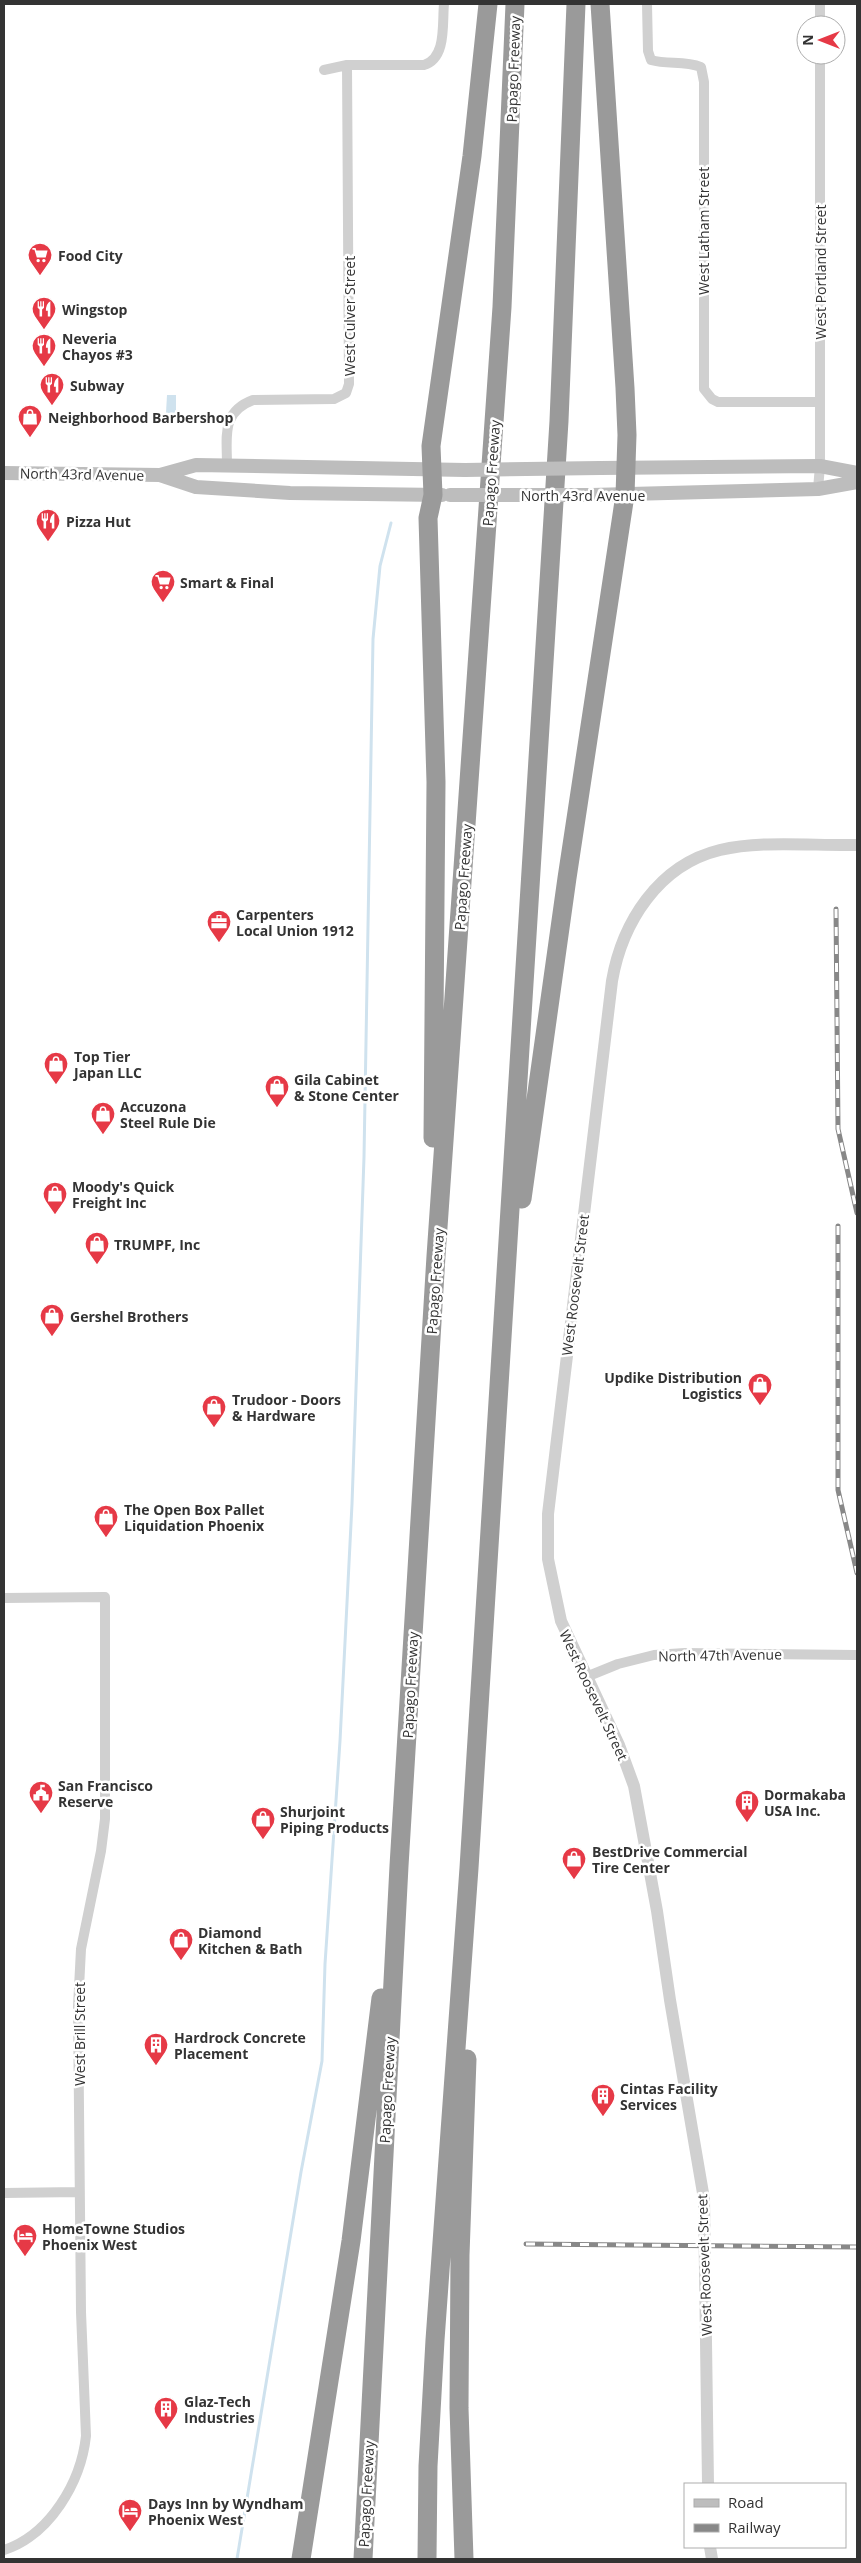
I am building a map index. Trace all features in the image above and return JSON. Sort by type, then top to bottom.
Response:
[{"type":"highway","points":[[436,1256],[432,1090],[436,791],[428,518],[441,495],[442,468],[431,446],[472,156],[488,4]]},
{"type":"highway","name":"Papago Freeway","points":[[363,2559],[399,1866],[436,1256],[502,317],[516,4]]},
{"type":"highway","points":[[427,2559],[428,2466],[434,2350],[469,1868],[559,421],[576,4]]},
{"type":"highway","points":[[505,1309],[533,1134],[567,878],[625,494],[627,468],[625,388],[600,4]]},
{"type":"highway","points":[[301,2559],[348,2260],[362,2133],[399,1866]]},
{"type":"highway","points":[[464,2559],[459,2408],[460,2255],[466,2119],[469,1868]]},
{"type":"main road","name":"North 43rd Avenue","points":[[4,473],[160,475],[196,465],[227,465],[442,468],[820,466],[857,474]]},
{"type":"main road","points":[[196,465],[196,487]]},
{"type":"main road","points":[[196,487],[227,465]]},
{"type":"main road","name":"North 43rd Avenue","points":[[160,475],[196,487],[290,493],[441,495],[591,495],[818,489],[857,482]]},
{"type":"street","points":[[324,70],[348,65],[424,65],[431,63],[440,51],[444,4]]},
{"type":"street","name":"West Latham Street","points":[[647,4],[648,51],[651,60],[662,63],[689,62],[701,66],[704,82],[704,384],[708,394],[718,402],[820,402]]},
{"type":"street","name":"West Culver Street","points":[[227,465],[229,419],[234,410],[241,404],[253,400],[334,399],[346,393],[349,384],[348,65]]},
{"type":"street","name":"West Portland Street","points":[[818,489],[820,466],[820,65]]},
{"type":"street","name":"West Roosevelt Street","points":[[708,2483],[704,2199],[657,1912],[634,1786],[619,1745],[565,1633],[548,1559],[548,1514],[580,1239],[616,956],[631,922],[653,889],[708,853],[741,847],[857,845]]},
{"type":"street","name":"West Brill Street","points":[[4,1598],[105,1597],[105,1819],[101,1851],[80,1955],[78,2007],[79,2192],[86,2436],[78,2472],[66,2495],[43,2525],[27,2538],[4,2550]]},
{"type":"street","name":"North 47th Avenue","points":[[586,1677],[618,1664],[654,1656],[685,1653],[857,1656]]},
{"type":"street","points":[[4,2193],[79,2192]]},
{"type":"water","points":[[167,395],[176,395],[176,413],[166,413]]},
{"type":"waterway","points":[[237,2559],[301,2172],[322,2061],[325,1964],[340,1741],[352,1504],[364,1157],[373,639],[380,566],[391,523]]},
{"type":"railway","points":[[836,909],[838,1129],[857,1213]]},
{"type":"railway","points":[[838,1226],[838,1490],[857,1573]]},
{"type":"railway","points":[[526,2244],[857,2247]]},
{"type":"place","name":"Food City","points":[[40,276]]},
{"type":"place","name":"Wingstop","points":[[44,330]]},
{"type":"place","name":"Neveria Chayos #3","points":[[44,367]]},
{"type":"place","name":"Subway","points":[[52,406]]},
{"type":"place","name":"Neighborhood Barbershop","points":[[30,438]]},
{"type":"place","name":"Pizza Hut","points":[[48,542]]},
{"type":"place","name":"Smart & Final","points":[[163,603]]},
{"type":"place","name":"Carpenters Local Union 1912","points":[[219,943]]},
{"type":"place","name":"Top Tier Japan LLC","points":[[56,1085]]},
{"type":"place","name":"Gila Cabinet & Stone Center","points":[[277,1108]]},
{"type":"place","name":"Accuzona Steel Rule Die","points":[[103,1135]]},
{"type":"place","name":"Moody's Quick Freight Inc","points":[[55,1215]]},
{"type":"place","name":"TRUMPF, Inc","points":[[97,1265]]},
{"type":"place","name":"Gershel Brothers","points":[[52,1337]]},
{"type":"place","name":"Updike Distribution Logistics","points":[[760,1406]]},
{"type":"place","name":"Trudoor - Doors & Hardware","points":[[214,1428]]},
{"type":"place","name":"The Open Box Pallet Liquidation Phoenix","points":[[106,1538]]},
{"type":"place","name":"San Francisco Reserve","points":[[41,1814]]},
{"type":"place","name":"Dormakaba USA Inc.","points":[[747,1823]]},
{"type":"place","name":"Shurjoint Piping Products","points":[[263,1840]]},
{"type":"place","name":"BestDrive Commercial Tire Center","points":[[574,1880]]},
{"type":"place","name":"Diamond Kitchen & Bath","points":[[181,1961]]},
{"type":"place","name":"Hardrock Concrete Placement","points":[[156,2066]]},
{"type":"place","name":"Cintas Facility Services","points":[[603,2117]]},
{"type":"place","name":"HomeTowne Studios Phoenix West","points":[[25,2257]]},
{"type":"place","name":"Glaz-Tech Industries","points":[[166,2430]]},
{"type":"place","name":"Days Inn by Wyndham Phoenix West","points":[[130,2532]]}]
